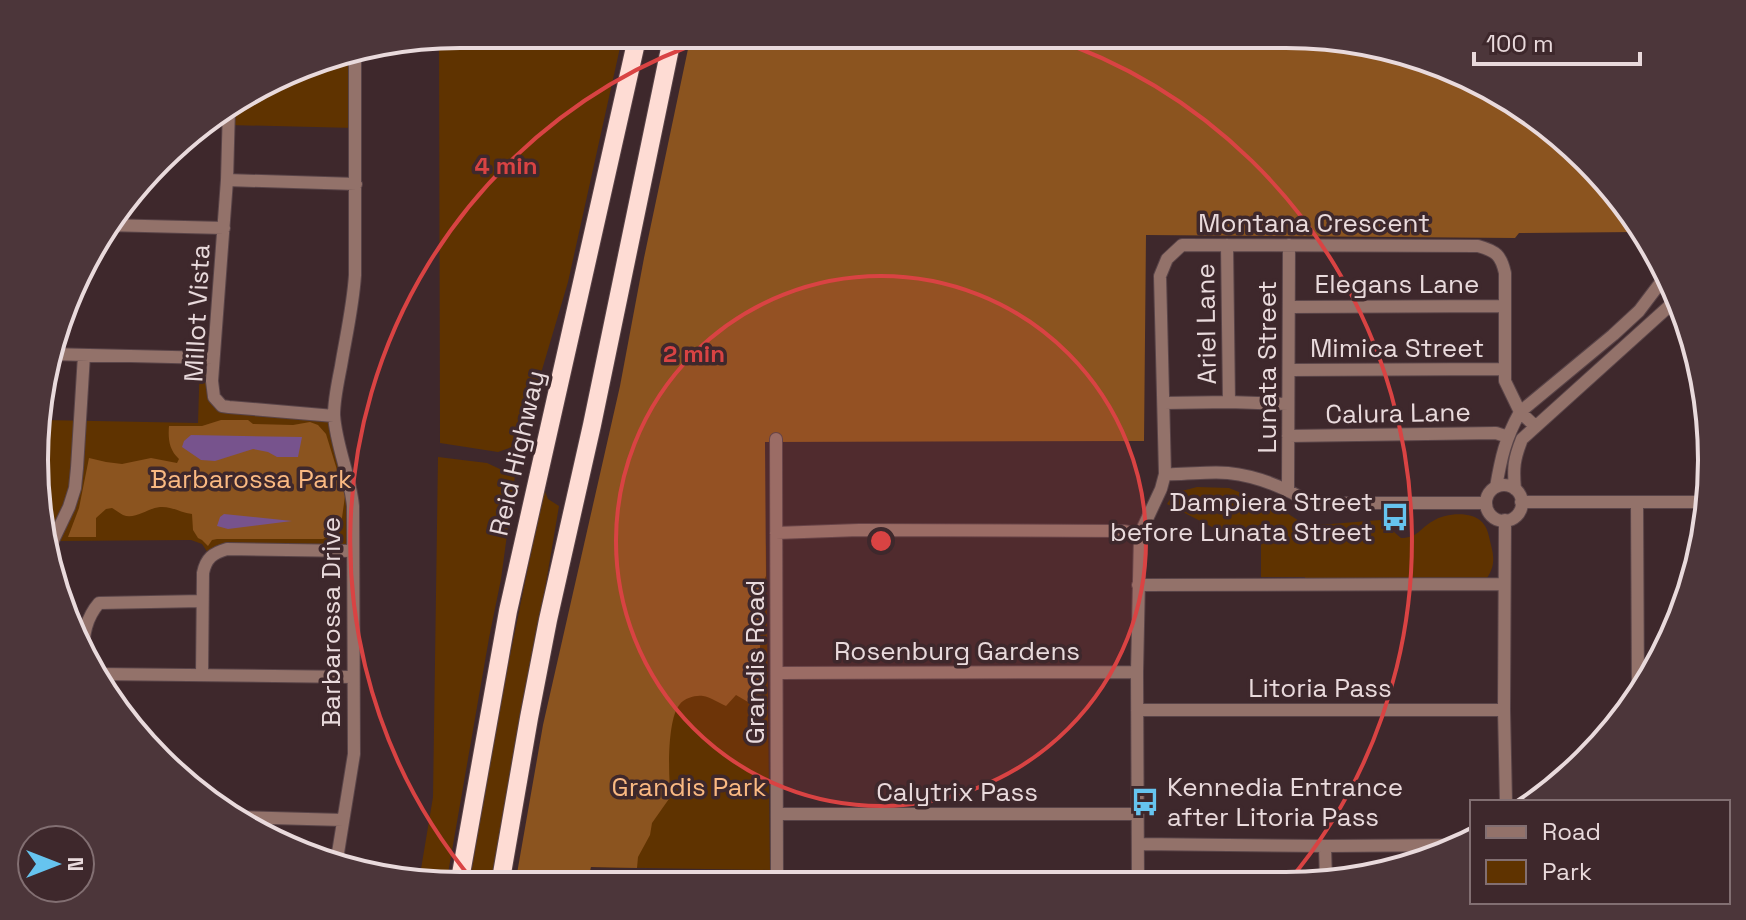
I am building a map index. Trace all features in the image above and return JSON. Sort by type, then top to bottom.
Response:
[{"type":"highway","name":"Reid Highway","points":[[461,872],[508,611],[635,48]]},
{"type":"highway","points":[[502,872],[529,718],[670,48]]},
{"type":"street","name":"Barbarossa Drive","points":[[338,853],[354,754],[352,488],[334,416],[353,297],[355,62]]},
{"type":"street","name":"Millot Vista","points":[[229,119],[224,228],[213,358],[213,389],[217,402],[222,406],[334,416]]},
{"type":"street","points":[[227,180],[356,184]]},
{"type":"street","points":[[121,225],[224,228]]},
{"type":"street","name":"Montana Crescent","points":[[1165,474],[1160,276],[1167,259],[1182,245],[1478,246],[1493,250],[1502,260],[1505,273],[1505,381],[1520,412],[1535,426]]},
{"type":"street","name":"Ariel Lane","points":[[1227,245],[1229,402]]},
{"type":"street","name":"Lunata Street","points":[[1288,490],[1289,245]]},
{"type":"street","points":[[1496,487],[1501,455],[1520,412],[1613,335],[1639,311],[1659,285]]},
{"type":"street","name":"Elegans Lane","points":[[1289,307],[1505,306]]},
{"type":"street","points":[[1515,489],[1506,485],[1496,487],[1489,494],[1486,503],[1493,516],[1505,520],[1517,515],[1521,502],[1515,489],[1514,457],[1522,439],[1669,307]]},
{"type":"street","points":[[62,354],[213,358]]},
{"type":"street","points":[[55,536],[75,488],[84,355]]},
{"type":"street","name":"Mimica Street","points":[[1289,370],[1505,369]]},
{"type":"street","points":[[1164,403],[1288,404]]},
{"type":"street","name":"Calura Lane","points":[[1288,436],[1496,433],[1508,437]]},
{"type":"street","name":"Grandis Road","points":[[776,439],[777,872]]},
{"type":"street","points":[[1138,872],[1140,534],[1165,474],[1227,473],[1288,490],[1310,503],[1486,503]]},
{"type":"street","points":[[1521,502],[1695,502]]},
{"type":"street","points":[[1637,502],[1638,674]]},
{"type":"street","points":[[1505,520],[1506,800]]},
{"type":"street","points":[[776,533],[859,530],[1123,531],[1140,534]]},
{"type":"street","points":[[202,675],[203,573],[210,556],[227,549],[353,551]]},
{"type":"street","points":[[1138,585],[1504,584]]},
{"type":"street","points":[[85,630],[99,603],[202,601]]},
{"type":"street","name":"Rosenburg Gardens","points":[[777,673],[1137,672]]},
{"type":"street","points":[[108,674],[353,677]]},
{"type":"street","name":"Litoria Pass","points":[[1137,710],[1504,710]]},
{"type":"street","name":"Calytrix Pass","points":[[777,814],[1137,814]]},
{"type":"street","points":[[255,818],[343,820]]},
{"type":"street","points":[[1139,844],[1432,845]]},
{"type":"street","points":[[1325,846],[1326,870]]},
{"type":"green space","points":[[620,48],[568,282],[520,444],[498,452],[440,443],[439,49]]},
{"type":"green space","points":[[1286,48],[1366,56],[1444,79],[1515,117],[1558,150],[1596,188],[1630,232],[1519,233],[1515,238],[1146,235],[1144,441],[765,442],[766,576],[761,587],[760,651],[764,670],[759,702],[748,702],[736,695],[726,706],[700,696],[680,704],[671,734],[671,796],[652,823],[650,835],[638,857],[637,868],[591,867],[590,872],[517,872],[543,725],[620,386],[688,49]]},
{"type":"green space","points":[[355,62],[355,128],[229,125],[231,117],[278,90]]},
{"type":"green space","name":"Barbarossa Park","points":[[200,358],[213,358],[217,402],[334,416],[353,551],[227,549],[210,556],[202,544],[191,540],[56,541],[49,487],[50,420],[198,423]]},
{"type":"green space","name":"Barbarossa Park","points":[[221,420],[293,425],[310,422],[318,425],[326,434],[345,496],[341,525],[335,532],[323,539],[217,539],[208,546],[193,530],[192,514],[160,507],[132,516],[123,515],[112,508],[106,509],[96,518],[96,537],[68,537],[79,508],[89,458],[122,464],[151,458],[177,463],[179,459],[170,444],[169,426],[202,426]]},
{"type":"green space","points":[[438,457],[487,463],[515,476],[501,579],[448,872],[421,870],[433,797]]},
{"type":"green space","points":[[1197,487],[1229,488],[1279,508],[1307,526],[1380,520],[1401,538],[1415,534],[1445,516],[1472,516],[1482,522],[1487,530],[1493,555],[1492,568],[1485,581],[1305,582],[1305,577],[1261,577],[1261,531],[1216,529],[1167,504],[1174,493]]},
{"type":"green space","points":[[544,489],[548,499],[559,506],[497,872],[471,872],[498,715]]},
{"type":"green space","name":"Grandis Park","points":[[766,543],[770,870],[586,867]]},
{"type":"shaded area","points":[[191,435],[302,437],[298,457],[277,457],[253,449],[215,461],[201,460],[182,447]]},
{"type":"shaded area","points":[[224,514],[292,521],[228,529],[217,526]]},
{"type":"place","name":"Dampiera Street before Lunata Street","points":[[1395,517]]},
{"type":"place","name":"Kennedia Entrance after Litoria Pass","points":[[1145,802]]}]
